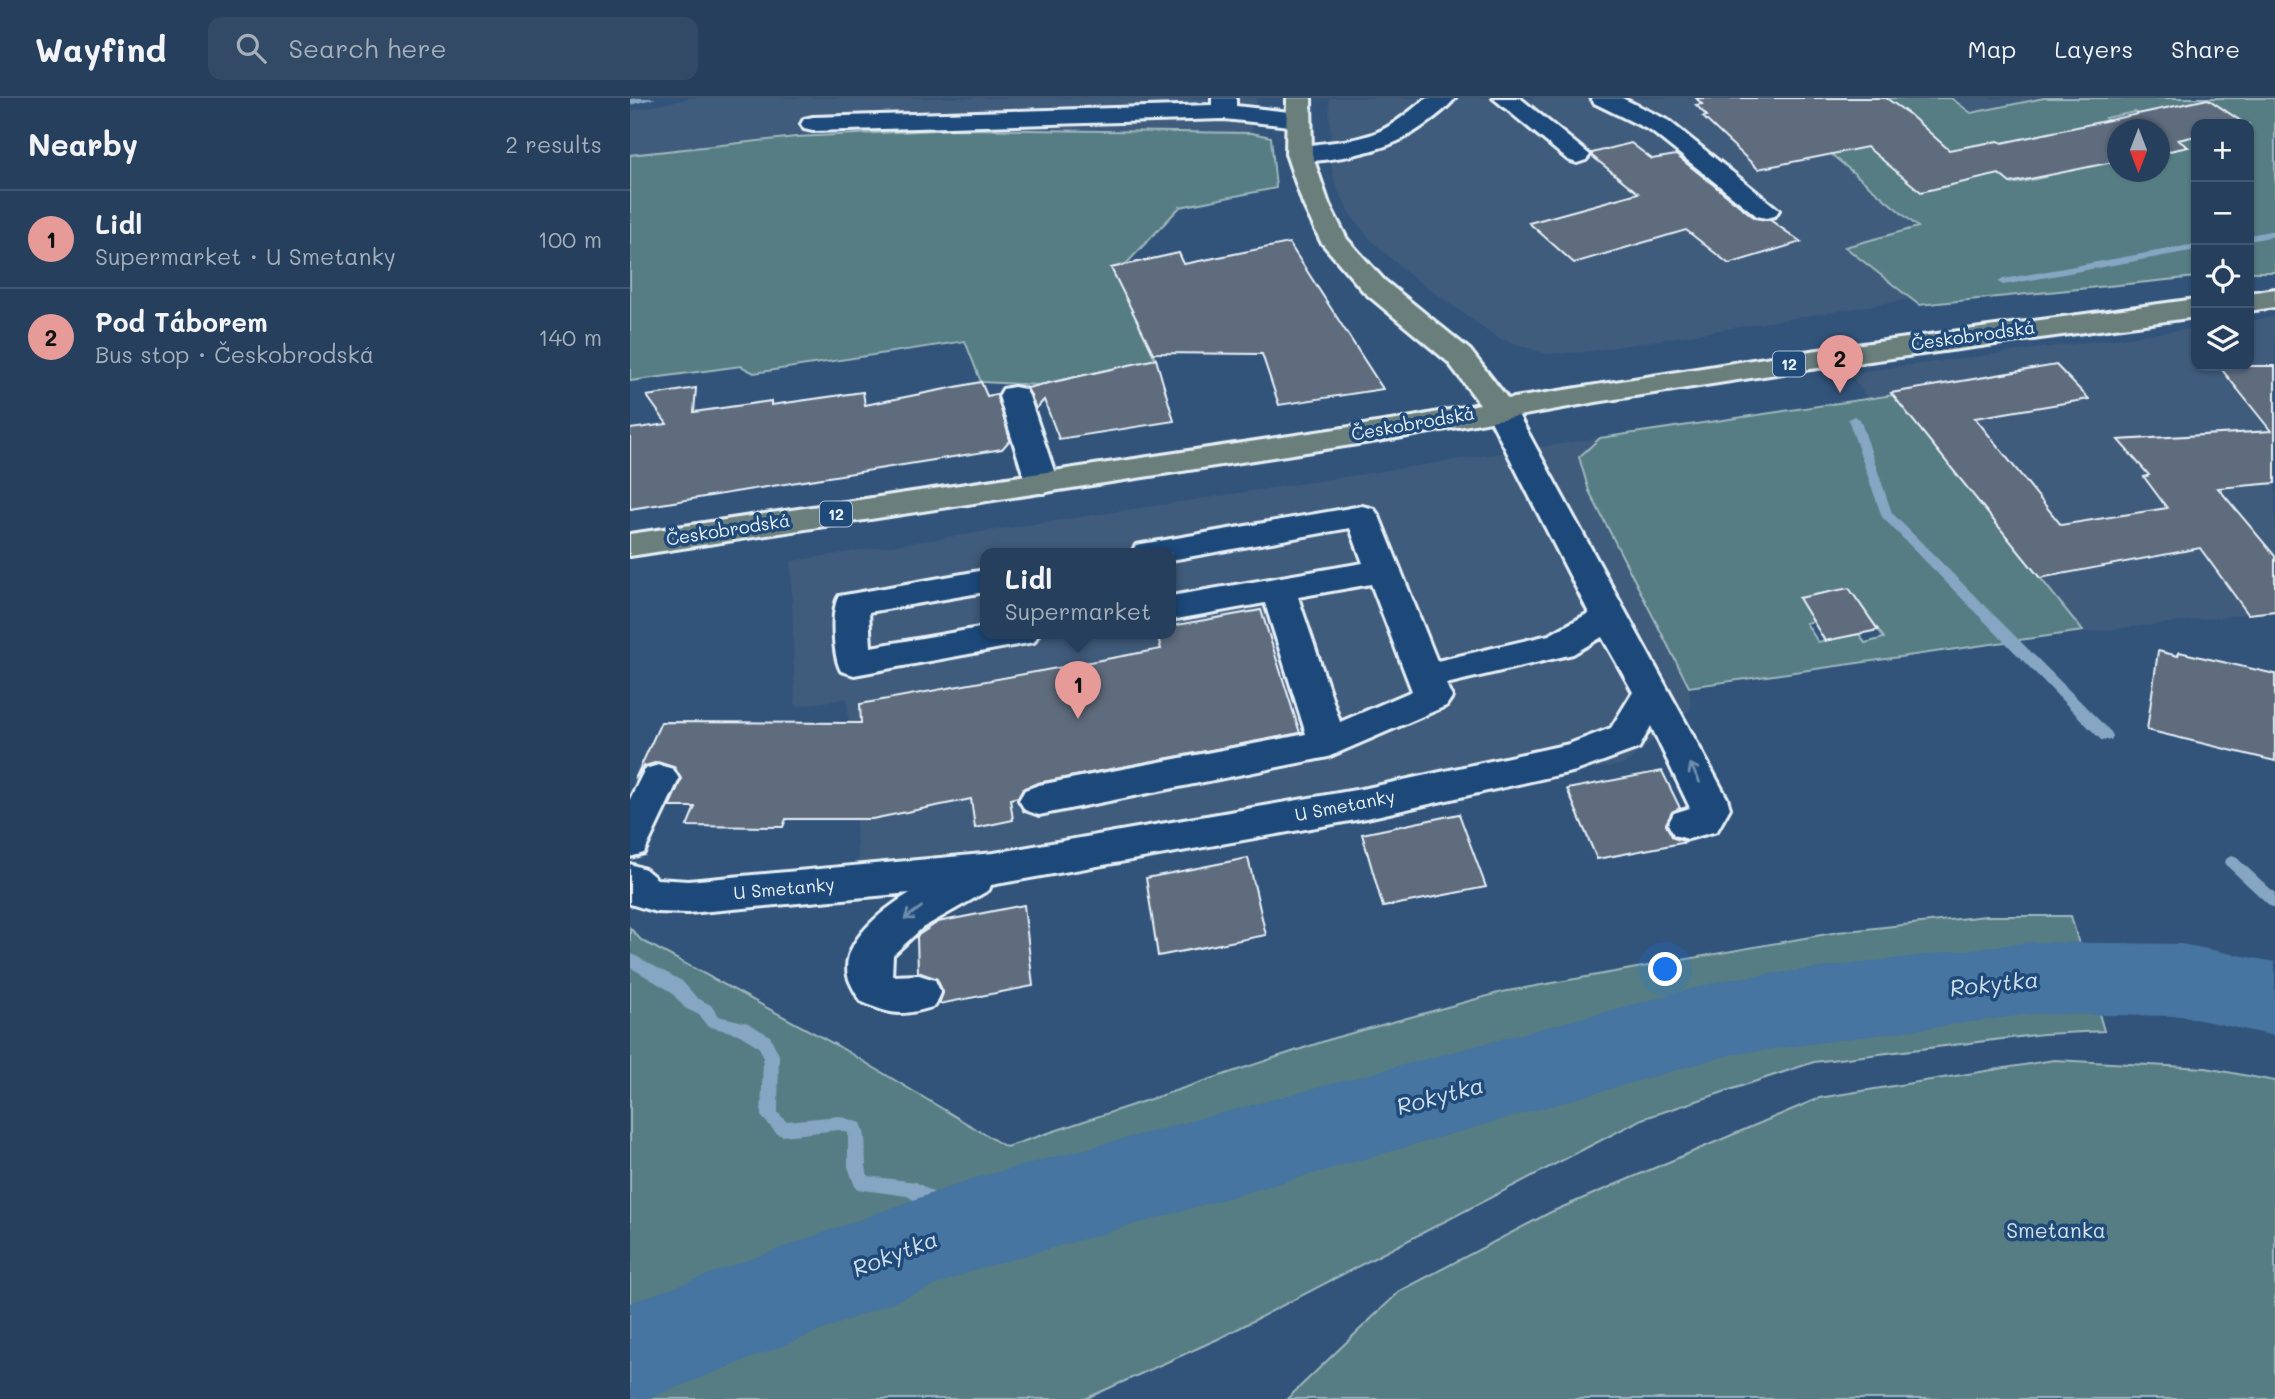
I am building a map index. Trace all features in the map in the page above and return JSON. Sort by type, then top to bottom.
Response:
[{"type":"main road","points":[[1299,109],[1300,154],[1317,204],[1335,242],[1374,286],[1459,356],[1500,409]]},
{"type":"main road","points":[[2254,301],[2275,298]]},
{"type":"main road","name":"Českobrodská","points":[[630,545],[1397,429],[1500,409],[1971,335],[2191,309]]},
{"type":"street","points":[[1300,154],[1352,147],[1390,136],[1443,98]]},
{"type":"street","points":[[1506,98],[1577,155]]},
{"type":"street","points":[[1603,98],[1620,104],[1660,126],[1766,210]]},
{"type":"street","points":[[813,124],[1224,105],[1299,109]]},
{"type":"street","points":[[1014,396],[1042,483]]},
{"type":"street","points":[[1500,409],[1707,797],[1710,808],[1703,820],[1688,824]]},
{"type":"street","points":[[1039,800],[1328,743],[1433,697],[1362,516],[1176,548]]},
{"type":"street","points":[[1176,607],[1384,571]]},
{"type":"street","points":[[980,582],[851,604],[854,662],[986,639]]},
{"type":"street","points":[[1278,589],[1328,743]]},
{"type":"street","points":[[1427,676],[1560,645],[1609,617]]},
{"type":"street","name":"U Smetanky","points":[[630,880],[635,887],[657,897],[688,897],[995,869],[1367,803],[1576,757],[1625,738],[1652,692]]},
{"type":"street","points":[[630,842],[659,779]]},
{"type":"street","points":[[919,993],[893,996],[875,988],[868,971],[871,954],[883,935],[929,902],[995,869]]},
{"type":"shaded area","points":[[691,98],[1257,98],[1252,133],[958,129],[796,137],[630,155],[630,111]]},
{"type":"shaded area","points":[[1329,98],[2275,98],[2275,272],[2254,272],[2254,119],[2191,119],[2191,278],[1919,305],[1911,299],[1585,352],[1546,354],[1498,338],[1407,273],[1370,239],[1352,217],[1335,184],[1330,155],[1371,147],[1364,136],[1331,143]]},
{"type":"shaded area","points":[[2275,317],[2275,611],[2044,637],[1849,373],[2191,329],[2191,371],[2254,371],[2254,320]]},
{"type":"shaded area","points":[[1600,438],[1579,457],[1589,491],[1689,687],[1691,709],[1625,764],[860,885],[847,698],[795,707],[791,561]]},
{"type":"green space","points":[[1886,98],[1951,98],[1971,113],[2044,98],[2275,98],[2275,272],[2254,272],[2254,119],[2238,119],[2208,99],[2139,114],[2135,112],[2105,118],[2107,121],[2002,143],[1998,141],[1965,147],[1922,190],[1999,174],[2012,184],[2046,177],[2042,174],[2107,161],[2107,182],[2170,182],[2170,151],[2187,147],[2174,138],[2191,134],[2191,278],[1919,305],[1845,247],[1918,227],[1831,154]]},
{"type":"green space","points":[[958,129],[1252,133],[1271,137],[1276,188],[1180,207],[1125,265],[1112,268],[1156,360],[1038,385],[981,382],[965,341],[754,373],[741,366],[630,381],[630,155],[796,137]]},
{"type":"green space","points":[[1893,395],[2083,631],[1689,687],[1589,491],[1579,457],[1600,438]],"holes":[[[1856,598],[1884,638],[1865,643],[1859,634],[1818,642],[1806,623],[1821,619]]]},
{"type":"green space","points":[[1986,916],[2071,916],[2104,1031],[2043,1034],[1814,1062],[1642,1119],[1218,1339],[1085,1399],[630,1399],[630,928],[641,940],[838,1046],[1006,1147],[1334,1038],[1502,992],[1838,932]]},
{"type":"green space","name":"Smetanka","points":[[2054,1060],[2206,1068],[2275,1081],[2275,1399],[1287,1399],[1400,1291],[1551,1212],[1819,1098]]},
{"type":"building","points":[[1696,98],[1886,98],[1909,114],[1949,150],[1998,141],[2002,143],[2107,121],[2107,163],[2010,183],[1999,174],[1921,192],[1867,147],[1758,169],[1703,117],[1707,116],[1696,105],[1702,104]]},
{"type":"building","points":[[2208,99],[2238,119],[2191,119],[2191,137],[2178,140],[2188,147],[2170,151],[2170,119],[2114,119]]},
{"type":"building","points":[[1631,143],[1652,159],[1676,155],[1755,218],[1770,220],[1801,242],[1729,264],[1686,230],[1574,263],[1529,223],[1638,193],[1592,156],[1592,153]]},
{"type":"building","points":[[1289,243],[1383,389],[1279,405],[1262,354],[1153,353],[1111,268],[1179,253],[1184,264]]},
{"type":"building","points":[[1156,359],[1174,421],[1059,439],[1044,400],[1036,409],[1027,388]]},
{"type":"building","points":[[2056,365],[2089,399],[1975,418],[2061,525],[2167,508],[2144,477],[2149,475],[2118,440],[2271,431],[2223,371],[2254,371],[2254,366],[2275,366],[2275,483],[2218,488],[2275,556],[2275,611],[2248,614],[2200,548],[2040,578],[1891,393]]},
{"type":"building","points":[[981,382],[987,396],[997,394],[1010,440],[1002,449],[630,509],[630,429],[667,424],[647,396],[696,388],[694,412],[863,392],[865,405]]},
{"type":"building","points":[[1849,588],[1878,630],[1825,641],[1799,598]]},
{"type":"building","points":[[1261,610],[1300,733],[1038,783],[1024,788],[1018,797],[1010,799],[1013,820],[975,828],[971,799],[872,819],[786,819],[783,827],[687,826],[695,807],[669,807],[681,780],[675,768],[658,762],[644,766],[635,779],[661,722],[861,723],[860,704],[1161,649],[1158,639],[1176,639],[1176,625]]},
{"type":"building","points":[[2158,651],[2178,656],[2179,652],[2275,674],[2275,761],[2147,730]]},
{"type":"building","points":[[1662,771],[1680,808],[1672,812],[1666,825],[1673,838],[1687,842],[1597,859],[1567,789]]},
{"type":"building","points":[[1459,814],[1486,887],[1383,907],[1362,834]]},
{"type":"building","points":[[1248,858],[1266,935],[1158,956],[1146,878]]},
{"type":"building","points":[[1024,905],[1033,986],[939,1004],[943,992],[937,979],[918,972],[917,936],[938,922]]},
{"type":"waterway","points":[[630,102],[652,98]]},
{"type":"waterway","points":[[2254,237],[2275,233]]},
{"type":"waterway","points":[[2003,282],[2191,248]]},
{"type":"waterway","points":[[1854,419],[1886,514],[2106,736]]},
{"type":"waterway","points":[[2232,862],[2275,902]]},
{"type":"waterway","points":[[630,959],[676,986],[691,1003],[705,1010],[713,1021],[742,1028],[764,1041],[771,1055],[769,1116],[783,1129],[839,1123],[855,1128],[858,1136],[857,1167],[862,1183],[910,1188],[971,1225]]},
{"type":"waterway","name":"Rokytka","points":[[630,1354],[971,1225],[1729,1017],[2031,978],[2181,980],[2275,999]]},
{"type":"place","name":"Pod Táborem","points":[[1840,393]]},
{"type":"place","name":"Lidl","points":[[1078,719]]}]
